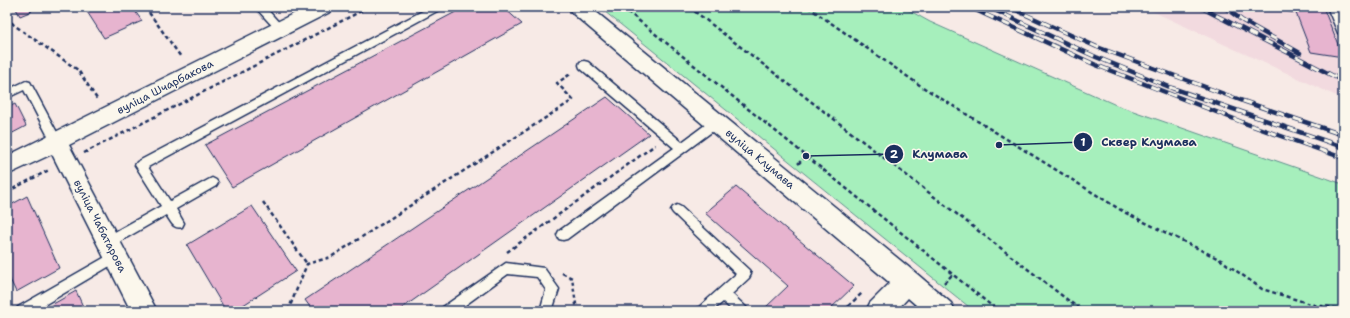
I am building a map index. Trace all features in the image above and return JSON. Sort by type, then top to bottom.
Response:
[{"type":"street","name":"вуліца Шчарбакова","points":[[7,166],[323,7]]},
{"type":"street","name":"вуліца Клумава","points":[[578,7],[942,311]]},
{"type":"street","name":"вуліца Чабатарова","points":[[56,141],[144,311]]},
{"type":"street","points":[[879,311],[908,282]]},
{"type":"lane","points":[[260,7],[280,29]]},
{"type":"lane","points":[[178,223],[141,165],[438,7]]},
{"type":"lane","points":[[1332,7],[1343,34]]},
{"type":"lane","points":[[584,65],[682,148]]},
{"type":"lane","points":[[7,94],[26,85],[56,141]]},
{"type":"lane","points":[[562,235],[717,122]]},
{"type":"lane","points":[[22,311],[112,249],[168,208],[212,183]]},
{"type":"lane","points":[[677,210],[745,274],[703,311]]},
{"type":"lane","points":[[447,311],[506,268],[540,272],[552,289],[546,311]]},
{"type":"lane","points":[[723,294],[742,311]]},
{"type":"path","points":[[144,7],[179,55]]},
{"type":"path","points":[[7,192],[369,7]]},
{"type":"path","points":[[622,7],[998,311]]},
{"type":"path","points":[[689,7],[1082,311]]},
{"type":"path","points":[[808,7],[921,86],[1124,212],[1221,260],[1262,289],[1314,304],[1343,309]]},
{"type":"path","points":[[7,17],[14,25],[78,70],[100,102]]},
{"type":"path","points":[[7,25],[14,25]]},
{"type":"path","points":[[307,264],[330,257],[573,100],[557,83],[584,65]]},
{"type":"path","points":[[505,253],[668,136]]},
{"type":"path","points":[[263,202],[307,264]]},
{"type":"path","points":[[288,311],[307,264]]},
{"type":"path","points":[[425,311],[437,302]]},
{"type":"shaded area","points":[[1143,7],[1343,7],[1343,99]]},
{"type":"green space","points":[[599,7],[903,7],[930,22],[1116,105],[1343,184],[1343,311],[974,311]]},
{"type":"building","points":[[15,7],[30,7],[32,11],[20,16]]},
{"type":"building","points":[[84,7],[132,7],[142,21],[104,38]]},
{"type":"building","points":[[465,7],[503,7],[522,24],[232,187],[205,145]]},
{"type":"building","points":[[1271,7],[1323,7],[1343,57],[1311,52],[1296,13],[1272,9]]},
{"type":"building","points":[[607,97],[649,134],[398,311],[313,311],[305,300]]},
{"type":"building","points":[[15,104],[26,126],[7,136],[7,108]]},
{"type":"building","points":[[736,187],[854,286],[828,311],[768,311],[765,308],[788,286],[705,213]]},
{"type":"building","points":[[27,196],[59,268],[16,292],[7,273],[7,207]]},
{"type":"building","points":[[252,206],[296,271],[234,311],[226,311],[187,245]]},
{"type":"building","points":[[76,291],[85,311],[41,311]]},
{"type":"railway","points":[[969,7],[1096,65],[1247,124],[1343,158]]},
{"type":"railway","points":[[988,7],[1096,57],[1172,88],[1343,147]]},
{"type":"railway","points":[[1009,7],[1097,47],[1243,101],[1343,135]]},
{"type":"railway","points":[[1200,7],[1343,81]]},
{"type":"railway","points":[[1224,7],[1243,21],[1300,53]]},
{"type":"place","name":"Сквер Клумава","points":[[999,145]]},
{"type":"place","name":"Клумава","points":[[806,156]]}]
